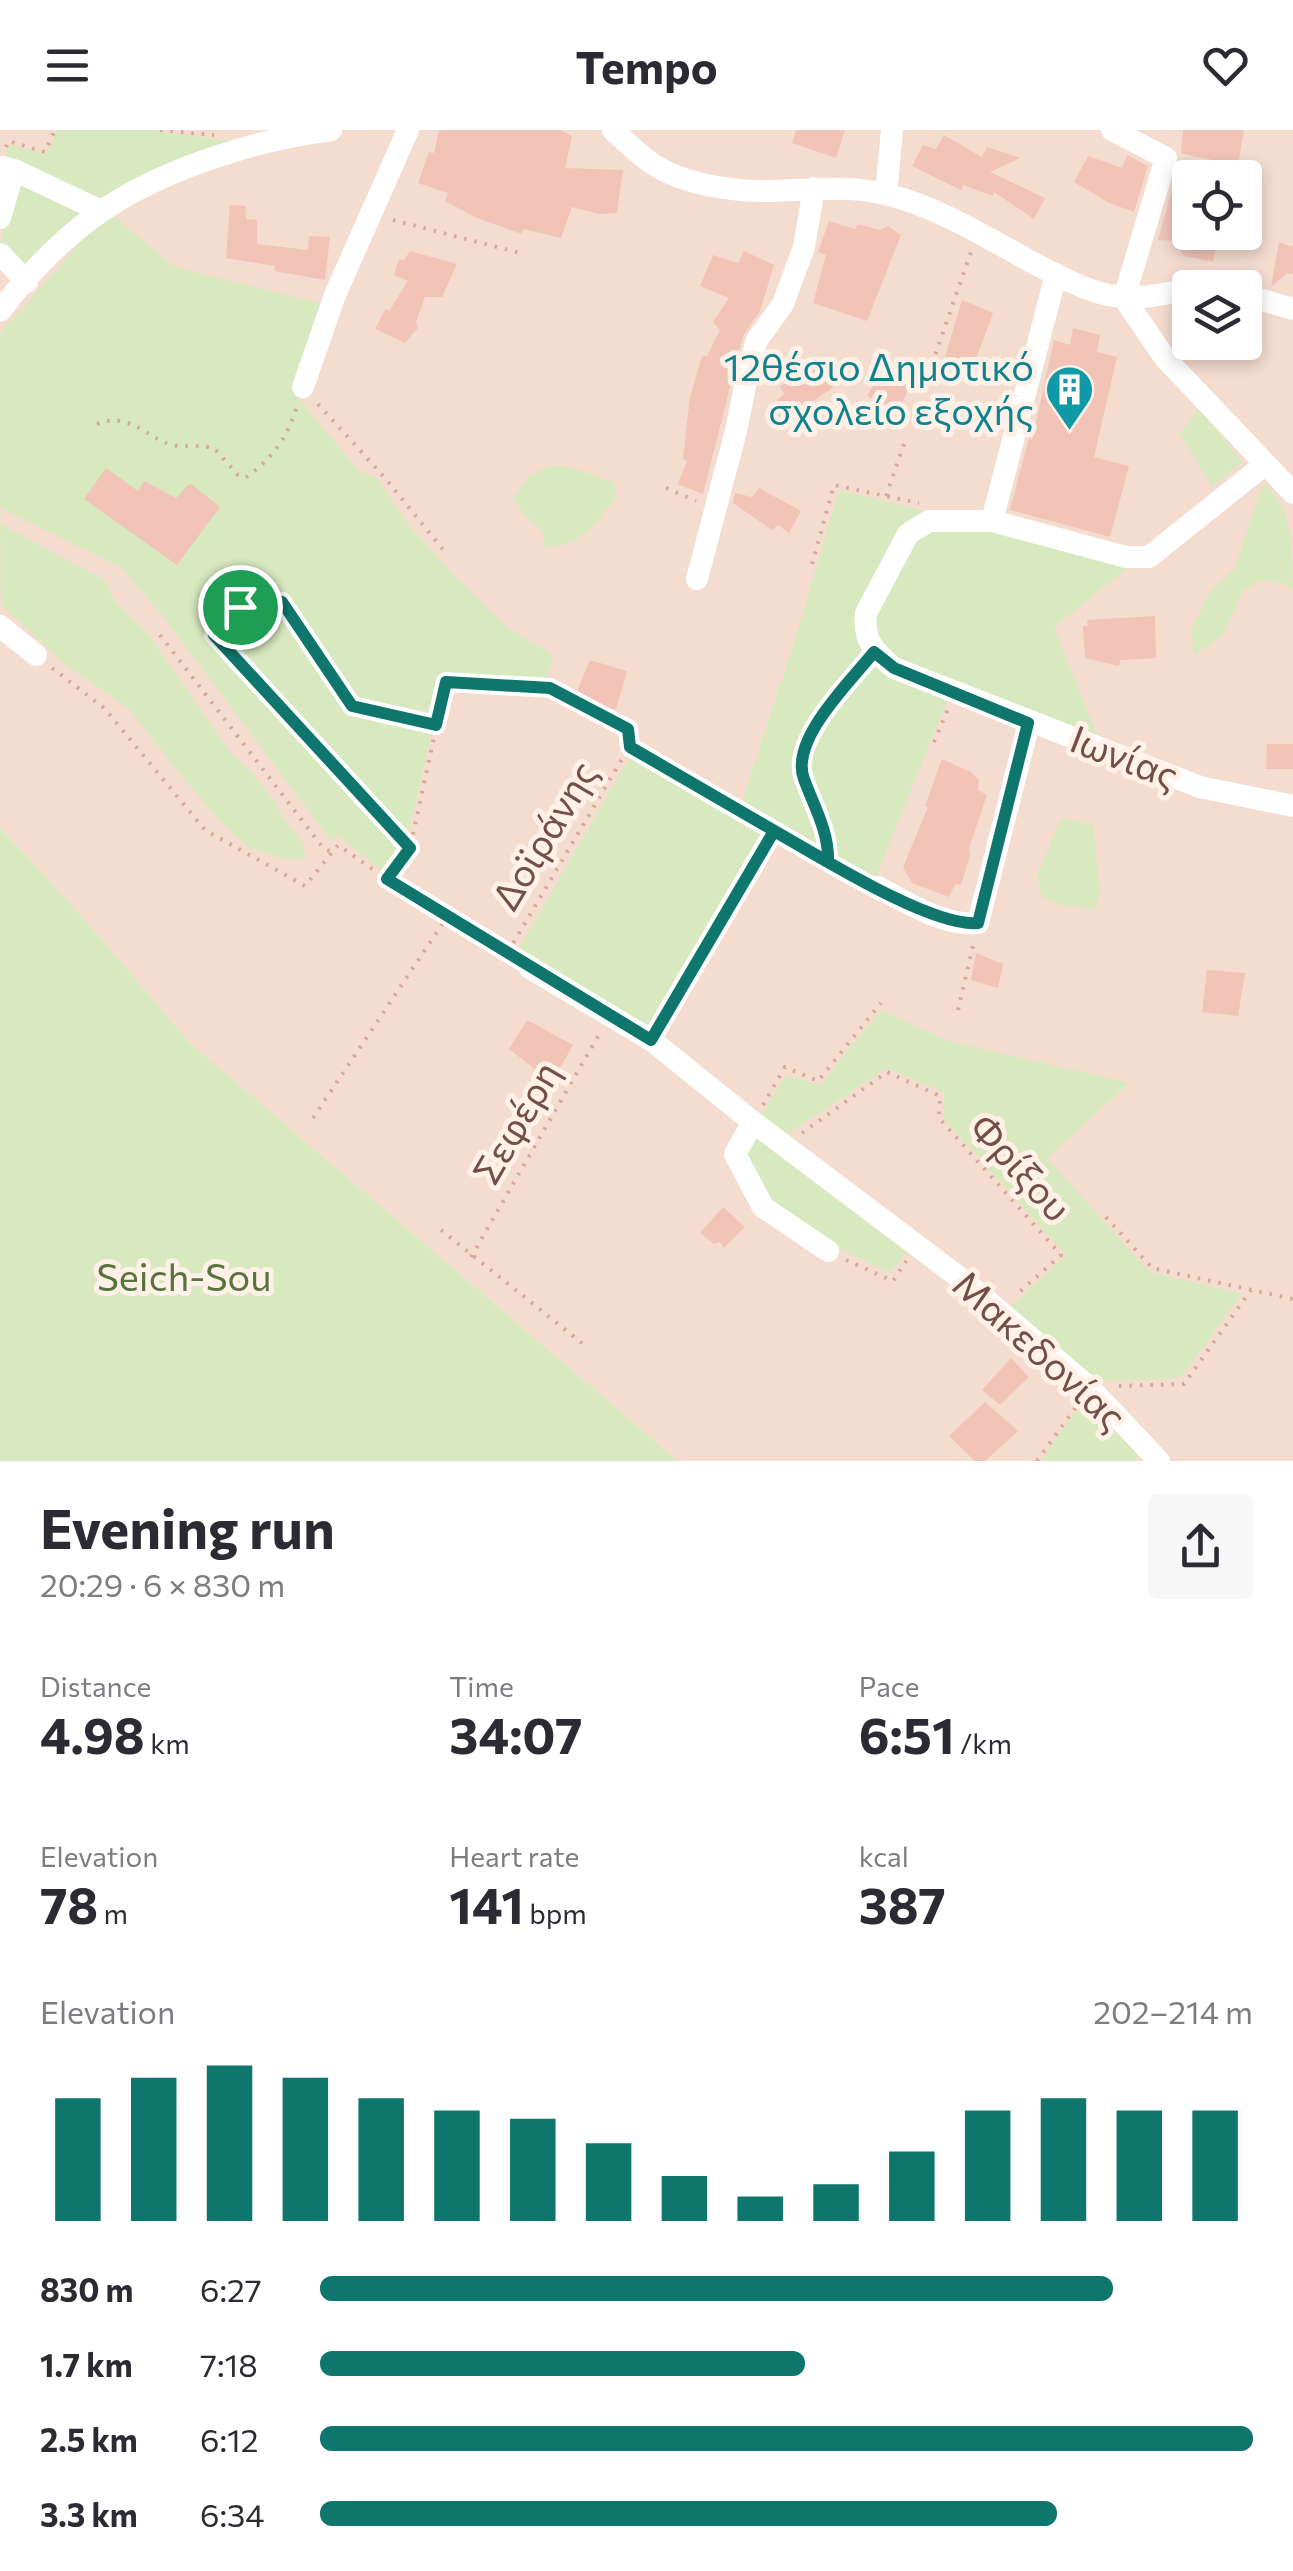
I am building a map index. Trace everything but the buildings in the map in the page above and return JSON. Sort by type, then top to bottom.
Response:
[{"type":"street","points":[[0,311],[63,243],[101,211],[163,178],[251,146],[331,130]]},
{"type":"street","points":[[303,387],[335,294],[408,130]]},
{"type":"street","points":[[613,130],[650,162],[688,179],[760,191],[859,189],[886,194],[928,208],[1096,291],[1124,298],[1172,292]]},
{"type":"street","points":[[886,194],[892,130]]},
{"type":"street","points":[[1112,130],[1166,158],[1124,298]]},
{"type":"street","points":[[0,218],[5,167],[101,211]]},
{"type":"street","points":[[698,579],[749,366],[757,340],[783,304],[804,246],[814,188]]},
{"type":"street","points":[[0,254],[26,282]]},
{"type":"street","points":[[992,520],[1056,274]]},
{"type":"street","points":[[1124,298],[1166,358],[1293,493]]},
{"type":"street","points":[[1262,300],[1293,309]]},
{"type":"street","points":[[874,652],[866,636],[866,613],[908,534],[929,521],[992,520],[1126,556],[1150,556],[1264,465]]},
{"type":"street","points":[[0,626],[36,655]]},
{"type":"street","name":"Ιωνίας","points":[[874,652],[894,668],[1200,787],[1293,806]]},
{"type":"street","points":[[878,887],[928,912],[963,924],[978,923],[1028,723]]},
{"type":"street","name":"Μακεδονίας","points":[[530,968],[651,1040],[916,1244],[1090,1388],[1158,1461]]},
{"type":"street","points":[[753,1122],[735,1154],[763,1207],[828,1251]]},
{"type":"path","points":[[5,167],[8,141],[45,152],[55,130]]},
{"type":"path","points":[[370,214],[524,254]]},
{"type":"path","points":[[932,364],[978,233]]},
{"type":"path","points":[[98,424],[106,420],[126,422],[165,442],[214,448],[245,478],[258,470],[287,436],[303,387],[386,478],[445,552]]},
{"type":"path","points":[[812,564],[834,484],[886,496],[904,444]]},
{"type":"path","points":[[666,488],[714,508]]},
{"type":"path","points":[[410,848],[214,635],[240,607],[282,602],[352,706],[436,725]]},
{"type":"path","points":[[160,635],[324,849],[332,852]]},
{"type":"path","points":[[828,862],[828,840],[801,772],[804,747],[812,730],[874,652]]},
{"type":"path","points":[[36,655],[104,708],[204,830],[305,886],[338,846],[530,968]]},
{"type":"path","points":[[387,879],[410,848],[446,682],[550,688],[628,729],[630,747],[878,887]]},
{"type":"path","points":[[934,742],[956,691]]},
{"type":"path","name":"Δοϊράνης","points":[[508,952],[630,747]]},
{"type":"path","points":[[651,1040],[774,831]]},
{"type":"path","points":[[313,1118],[447,917]]},
{"type":"path","points":[[958,1010],[978,923]]},
{"type":"path","points":[[753,1122],[785,1068],[818,1081],[881,1004]]},
{"type":"path","name":"Σεφέρη","points":[[471,1257],[610,1016]]},
{"type":"path","name":"Φρίξου","points":[[786,1144],[888,1072],[940,1096],[939,1118],[1061,1256],[998,1310]]},
{"type":"path","points":[[1106,1217],[1152,1268],[1293,1298]]},
{"type":"path","points":[[441,1230],[588,1348]]},
{"type":"path","name":"Μακεδονίας","points":[[828,1251],[893,1281],[916,1244]]},
{"type":"path","points":[[1037,1461],[1090,1388],[1184,1384],[1251,1290]]},
{"type":"shaded area","points":[[0,130],[1293,130],[1293,1461],[678,1461],[190,1043],[0,828]]},
{"type":"green space","points":[[57,130],[149,130],[246,143],[99,208],[3,164],[9,144],[47,154]]},
{"type":"green space","points":[[18,175],[94,211],[23,270],[0,243]]},
{"type":"green space","points":[[111,214],[175,267],[322,304],[294,393],[359,471],[378,479],[406,522],[451,572],[509,629],[550,653],[552,663],[546,684],[441,676],[431,719],[355,702],[284,597],[236,603],[206,634],[402,849],[382,871],[338,836],[331,841],[161,614],[122,568],[0,508],[0,333],[87,235]]},
{"type":"green space","points":[[1199,408],[1242,462],[1212,487],[1180,434]]},
{"type":"green space","points":[[548,466],[566,466],[613,482],[616,498],[578,539],[544,547],[543,532],[513,498],[529,477]]},
{"type":"green space","points":[[1263,483],[1286,516],[1293,591],[1285,584],[1261,580],[1243,591],[1223,635],[1194,656],[1191,631],[1208,594],[1235,568]]},
{"type":"green space","points":[[839,490],[1135,562],[1054,627],[1098,737],[954,684],[874,881],[740,808]]},
{"type":"green space","points":[[0,524],[106,581],[114,600],[148,634],[231,753],[276,803],[303,843],[306,859],[280,858],[248,847],[182,777],[128,708],[67,666],[1,605]]},
{"type":"green space","points":[[281,604],[351,707],[433,727],[407,840],[218,636],[241,609]]},
{"type":"green space","points":[[631,755],[762,832],[647,1029],[518,950]]},
{"type":"green space","points":[[1061,818],[1093,825],[1100,894],[1094,910],[1061,905],[1042,897],[1037,876]]},
{"type":"green space","name":"Seich-Sou","points":[[0,828],[190,1043],[678,1461],[0,1461]]},
{"type":"green space","points":[[881,1010],[948,1041],[1129,1083],[1047,1158],[1149,1272],[1242,1294],[1180,1378],[1090,1382],[1006,1311],[1066,1255],[943,1118],[944,1093],[887,1068],[783,1137],[758,1120],[786,1075],[820,1085]]},
{"type":"green space","points":[[754,1128],[912,1245],[890,1273],[832,1245],[768,1204],[740,1153]]},
{"type":"green space","points":[[1089,1392],[1142,1450],[1134,1461],[1041,1461]]},
{"type":"place","name":"12θέσιο Δημοτικό σχολείο εξοχής","points":[[1069,432]]},
{"type":"route","points":[[240,607],[214,635],[410,848],[387,879],[651,1040],[774,831],[828,862],[860,879],[928,912],[963,924],[978,923],[1028,723],[894,668],[874,652],[812,730],[801,758],[801,772],[828,840],[828,862],[630,747],[628,729],[550,688],[446,682],[436,725],[352,706],[282,602],[240,607]]}]
